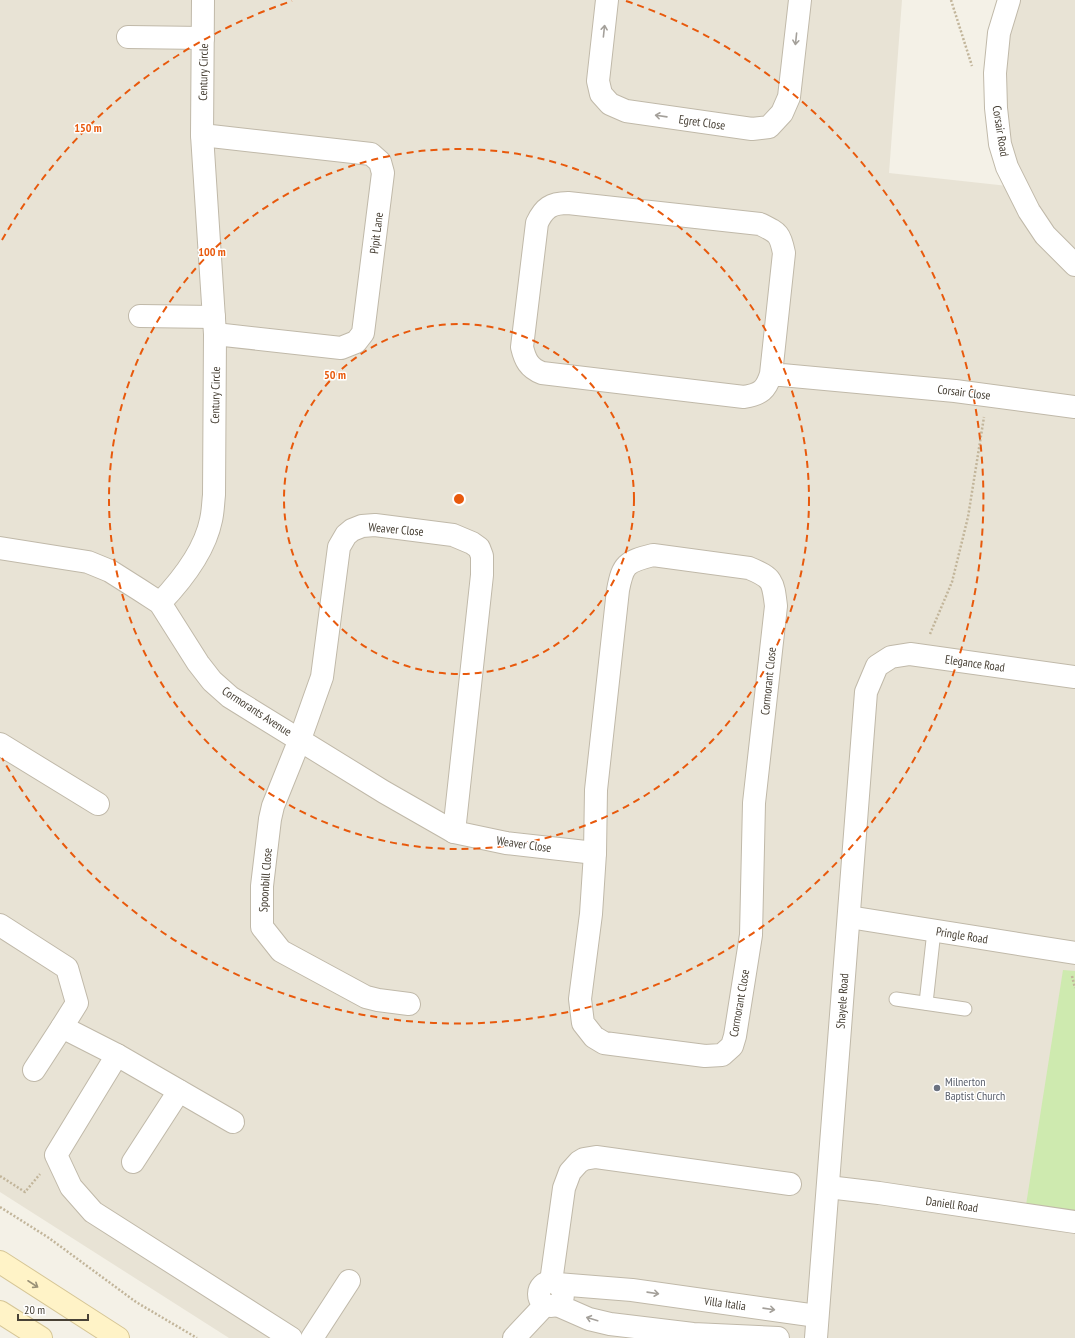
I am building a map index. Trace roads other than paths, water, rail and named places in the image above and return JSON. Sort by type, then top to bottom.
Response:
[{"type":"main road","points":[[0,1262],[118,1338]]},
{"type":"main road","points":[[0,1312],[40,1338]]},
{"type":"street","name":"Century Circle","points":[[160,603],[174,588],[206,537],[212,518],[214,495],[215,325],[202,135],[203,0]]},
{"type":"street","name":"Egret Close","points":[[608,0],[598,81],[601,94],[610,104],[626,111],[752,129],[769,127],[782,113],[789,97],[800,0]]},
{"type":"street","name":"Corsair Road","points":[[1009,0],[999,33],[995,73],[996,108],[1000,144],[1007,167],[1029,211],[1045,235],[1075,265]]},
{"type":"street","points":[[128,37],[203,38]]},
{"type":"street","name":"Pipit Lane","points":[[140,316],[215,325],[341,348],[356,342],[363,333],[383,173],[380,162],[371,154],[202,135]]},
{"type":"street","points":[[560,203],[568,203],[760,224],[776,232],[781,240],[784,253],[771,374],[763,390],[757,394],[744,397],[542,373],[534,370],[528,364],[522,347],[537,224],[542,212],[560,203]]},
{"type":"street","name":"Corsair Close","points":[[771,374],[955,391],[1075,407]]},
{"type":"street","name":"Weaver Close","points":[[454,832],[482,575],[482,556],[479,548],[472,543],[453,535],[375,526],[362,526],[352,530],[346,535],[339,547],[322,677],[300,739],[384,792],[454,832],[506,842],[595,853]]},
{"type":"street","points":[[0,548],[88,562],[110,571],[160,603]]},
{"type":"street","name":"Cormorant Close","points":[[653,555],[750,568],[764,574],[774,587],[776,606],[754,803],[751,935],[735,1036],[732,1046],[722,1054],[705,1056],[604,1043],[594,1037],[583,1023],[580,1000],[591,914],[595,853],[596,790],[618,590],[622,572],[629,564],[638,559],[653,555]]},
{"type":"street","name":"Cormorants Avenue","points":[[160,603],[198,663],[212,681],[230,697],[300,739]]},
{"type":"street","name":"Elegance Road","points":[[877,666],[891,657],[910,654],[1075,677]]},
{"type":"street","name":"Shayele Road","points":[[816,1338],[866,692],[877,666]]},
{"type":"street","name":"Spoonbill Close","points":[[300,739],[273,806],[270,819],[262,886],[262,927],[281,951],[366,997],[409,1004]]},
{"type":"street","points":[[0,744],[98,804]]},
{"type":"street","name":"Pringle Road","points":[[849,917],[1075,953]]},
{"type":"street","points":[[0,925],[67,968],[76,1003],[34,1070]]},
{"type":"street","points":[[62,1027],[117,1055],[233,1122]]},
{"type":"street","points":[[117,1055],[56,1155],[71,1187],[93,1212],[291,1338]]},
{"type":"street","points":[[133,1162],[179,1091]]},
{"type":"street","points":[[514,1338],[552,1294],[564,1188],[570,1172],[579,1162],[584,1159],[596,1157],[790,1184]]},
{"type":"street","name":"Daniell Road","points":[[828,1187],[879,1193],[1075,1222]]},
{"type":"street","points":[[312,1338],[349,1281]]},
{"type":"street","name":"Villa Italia","points":[[552,1294],[632,1290],[817,1316]]},
{"type":"street","points":[[552,1294],[590,1319],[610,1324],[693,1334],[778,1338]]},
{"type":"street","points":[[670,1331],[675,1296]]},
{"type":"lane","points":[[926,1003],[934,931]]},
{"type":"lane","points":[[896,998],[966,1009]]},
{"type":"place","name":"Milnerton Baptist Church","points":[[937,1088]]}]
